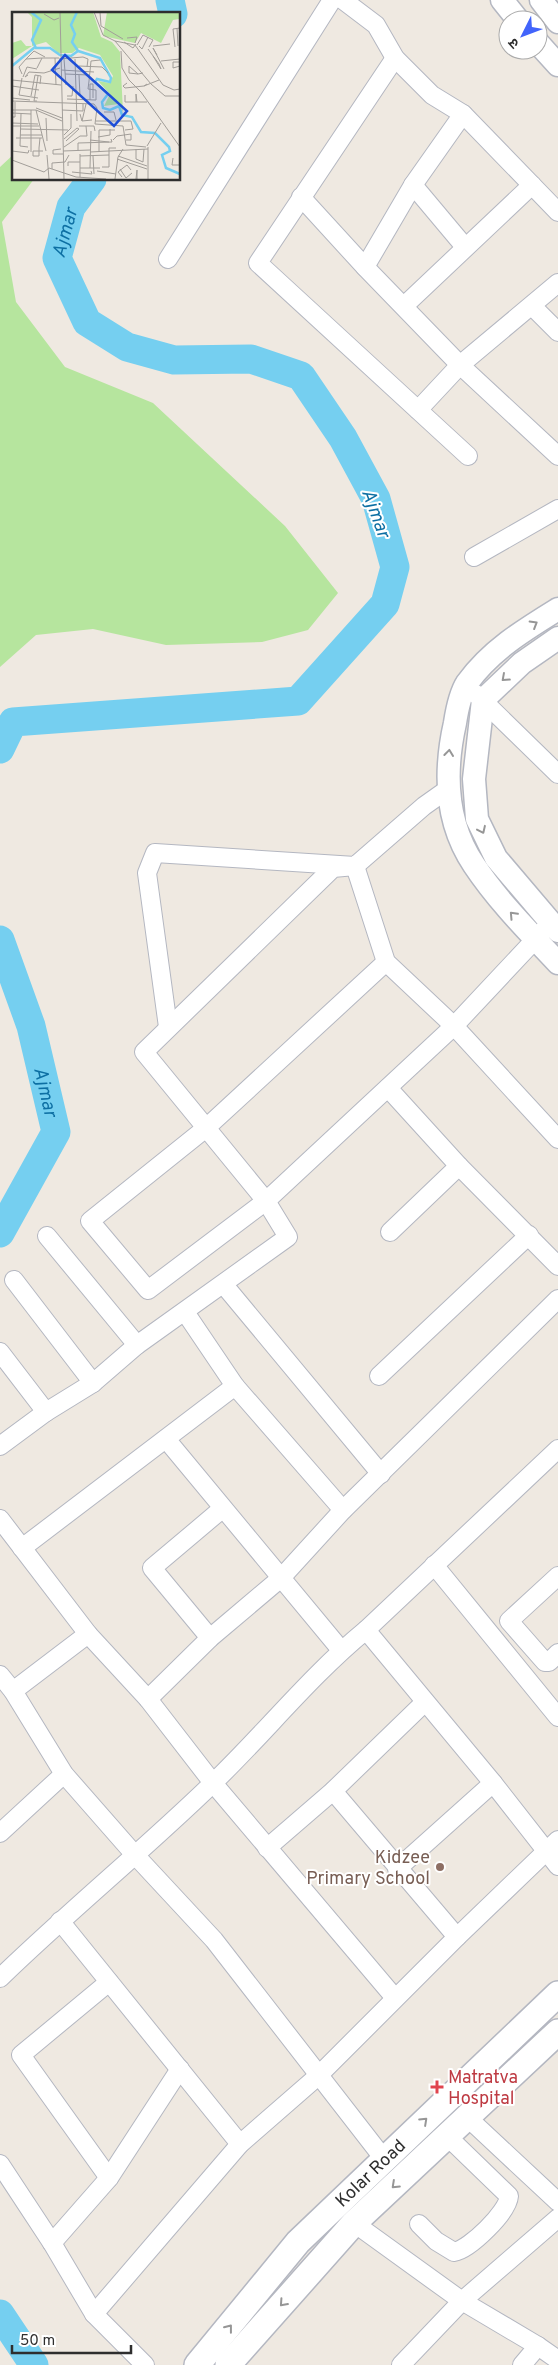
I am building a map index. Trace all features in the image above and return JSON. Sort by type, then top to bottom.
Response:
[{"type":"main road","name":"Kolar Road","points":[[197,2365],[298,2242],[558,1994]]},
{"type":"main road","name":"Kolar Road","points":[[228,2365],[354,2224],[558,2032]]},
{"type":"street","points":[[168,259],[332,0]]},
{"type":"street","points":[[344,0],[376,25],[395,58],[432,95],[463,114],[558,212]]},
{"type":"street","points":[[502,0],[510,10]]},
{"type":"street","points":[[541,0],[558,22]]},
{"type":"street","points":[[548,54],[558,65]]},
{"type":"street","points":[[395,58],[258,263],[468,456]]},
{"type":"street","points":[[365,267],[414,185],[463,114]]},
{"type":"street","points":[[414,185],[465,247]]},
{"type":"street","points":[[404,306],[532,186]]},
{"type":"street","points":[[302,196],[365,267],[460,365],[558,456]]},
{"type":"street","points":[[418,410],[460,365],[558,284]]},
{"type":"street","points":[[532,306],[558,332]]},
{"type":"street","points":[[474,557],[558,509]]},
{"type":"street","points":[[548,931],[508,909],[473,864],[452,813],[448,789],[448,756],[458,708],[466,685],[499,648],[558,610]]},
{"type":"street","points":[[558,638],[522,663],[483,700],[474,779],[477,819],[496,858],[548,931],[558,963]]},
{"type":"street","points":[[466,685],[555,766]]},
{"type":"street","points":[[0,1446],[46,1412],[93,1383],[137,1345],[224,1285],[288,1237],[266,1201],[144,1052],[333,868],[355,866],[424,806],[448,789]]},
{"type":"street","points":[[168,1027],[147,873],[155,853],[355,866]]},
{"type":"street","points":[[355,866],[386,962],[454,1026],[558,1139]]},
{"type":"street","points":[[386,962],[206,1128],[90,1221],[148,1290],[266,1201],[454,1026],[548,931]]},
{"type":"street","points":[[388,1088],[460,1166],[558,1266]]},
{"type":"street","points":[[390,1232],[460,1166]]},
{"type":"street","points":[[379,1376],[529,1235]]},
{"type":"street","points":[[47,1236],[137,1345]]},
{"type":"street","points":[[14,1280],[93,1383]]},
{"type":"street","points":[[224,1285],[381,1474]]},
{"type":"street","points":[[148,1699],[210,1638],[281,1578],[343,1510],[558,1299]]},
{"type":"street","points":[[185,1312],[235,1386],[343,1510]]},
{"type":"street","points":[[2,1359],[46,1412]]},
{"type":"street","points":[[22,1548],[235,1386]]},
{"type":"street","points":[[166,1439],[222,1509],[342,1650]]},
{"type":"street","points":[[0,1978],[60,1921],[214,1783],[342,1650],[366,1630],[558,1449]]},
{"type":"street","points":[[210,1638],[152,1568],[222,1509]]},
{"type":"street","points":[[0,1520],[88,1634],[148,1699],[267,1848],[395,1998]]},
{"type":"street","points":[[434,1565],[558,1717]]},
{"type":"street","points":[[558,1576],[509,1620],[545,1662],[549,1662],[558,1653]]},
{"type":"street","points":[[366,1630],[493,1783],[552,1846],[558,1866]]},
{"type":"street","points":[[13,1691],[88,1634]]},
{"type":"street","points":[[0,1675],[13,1691],[64,1774],[135,1855],[214,1940],[384,2159]]},
{"type":"street","points":[[267,1848],[332,1790],[425,1702]]},
{"type":"street","points":[[0,1832],[64,1774]]},
{"type":"street","points":[[397,1869],[493,1783]]},
{"type":"street","points":[[332,1790],[397,1869],[457,1937]]},
{"type":"street","points":[[94,2314],[240,2144],[318,2076],[457,1937],[552,1846]]},
{"type":"street","points":[[60,1921],[240,2144]]},
{"type":"street","points":[[109,1982],[21,2055],[109,2178]]},
{"type":"street","points":[[52,2243],[109,2178],[180,2069]]},
{"type":"street","points":[[468,2118],[558,2202]]},
{"type":"street","points":[[419,2224],[442,2245],[454,2252],[464,2250],[503,2212],[509,2202],[509,2196],[448,2137]]},
{"type":"street","points":[[0,2164],[52,2243],[94,2314],[145,2365]]},
{"type":"street","points":[[354,2224],[462,2301],[558,2360]]},
{"type":"street","points":[[401,2365],[462,2301],[556,2224]]},
{"type":"street","points":[[522,2365],[538,2346]]},
{"type":"green space","points":[[12,156],[12,180],[33,180],[2,222],[16,302],[65,367],[153,403],[285,526],[338,593],[308,630],[262,642],[166,645],[93,629],[36,635],[0,667],[0,167]]},
{"type":"waterway","name":"Ajmar","points":[[170,0],[173,12]]},
{"type":"waterway","name":"Ajmar","points":[[0,749],[13,722],[298,701],[385,604],[395,567],[376,499],[343,438],[301,376],[251,359],[174,360],[127,347],[87,322],[57,258],[71,207],[91,180]]},
{"type":"waterway","name":"Ajmar","points":[[0,940],[31,1026],[56,1132],[0,1233]]},
{"type":"waterway","name":"Ajmar","points":[[0,2314],[34,2365]]},
{"type":"place","name":"Kidzee Primary School","points":[[440,1867]]},
{"type":"place","name":"Matratva Hospital","points":[[437,2087]]}]
